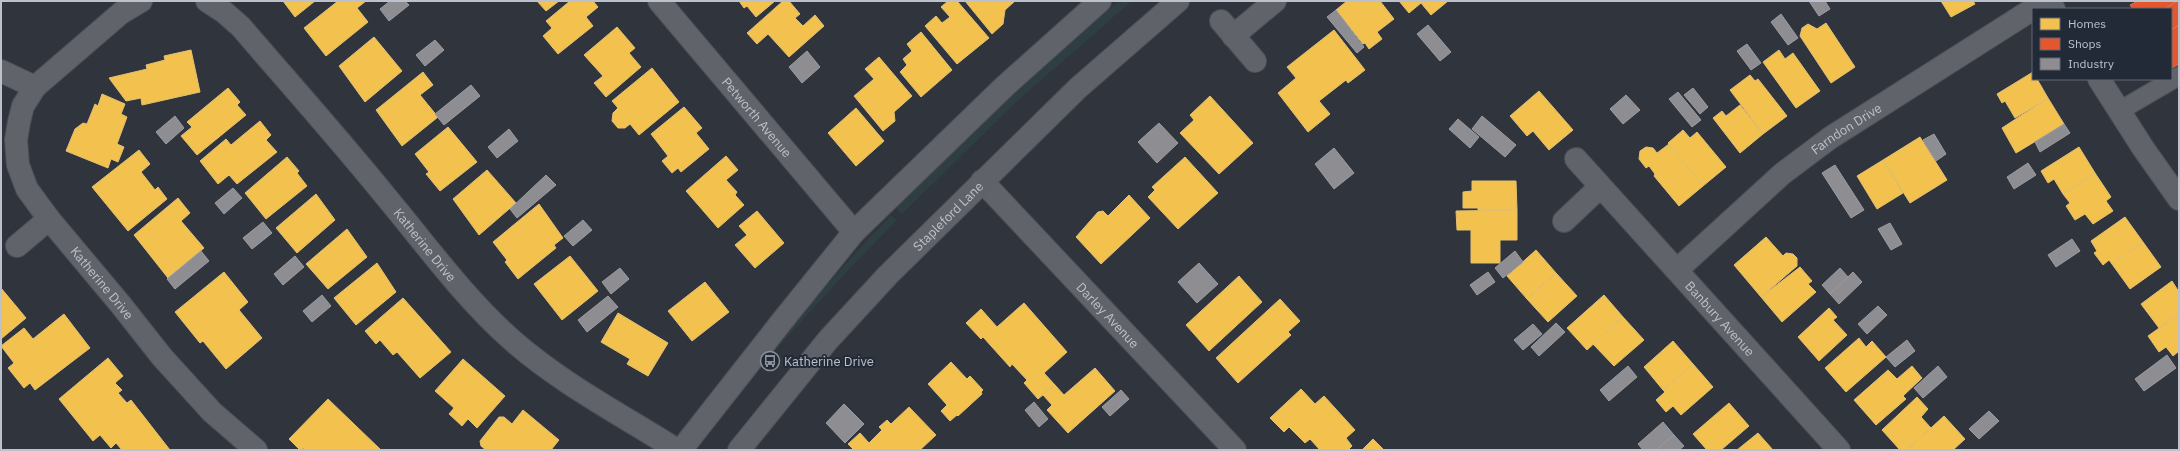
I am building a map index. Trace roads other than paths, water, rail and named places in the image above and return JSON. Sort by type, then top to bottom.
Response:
[{"type":"main road","name":"Stapleford Lane","points":[[739,450],[828,340],[888,275],[982,180],[1078,88],[1178,1]]},
{"type":"street","name":"Katherine Drive","points":[[141,1],[121,13],[35,87],[23,106],[16,140],[18,165],[27,189],[49,219],[121,304],[162,357],[212,412],[256,450]]},
{"type":"street","name":"Katherine Drive","points":[[207,1],[224,12],[241,27],[387,197],[448,274],[507,336],[543,366],[677,450]]},
{"type":"street","name":"Petworth Avenue","points":[[659,1],[854,232]]},
{"type":"street","points":[[682,450],[787,314],[854,232],[1005,86],[1100,1]]},
{"type":"street","points":[[1255,61],[1227,29],[1275,1]]},
{"type":"street","name":"Farndon Drive","points":[[2035,8],[2048,1]]},
{"type":"street","name":"Farndon Drive","points":[[1677,270],[1782,174],[1830,138],[2032,10]]},
{"type":"street","points":[[1,71],[35,87]]},
{"type":"street","points":[[2100,80],[2179,198]]},
{"type":"street","name":"Banbury Avenue","points":[[1576,160],[1839,450]]},
{"type":"street","name":"Darley Avenue","points":[[982,180],[1235,450]]},
{"type":"street","points":[[1564,221],[1600,187]]},
{"type":"street","points":[[17,246],[49,219]]},
{"type":"lane","points":[[2119,110],[2172,80]]},
{"type":"place","name":"Katherine Drive","points":[[770,361]]}]
